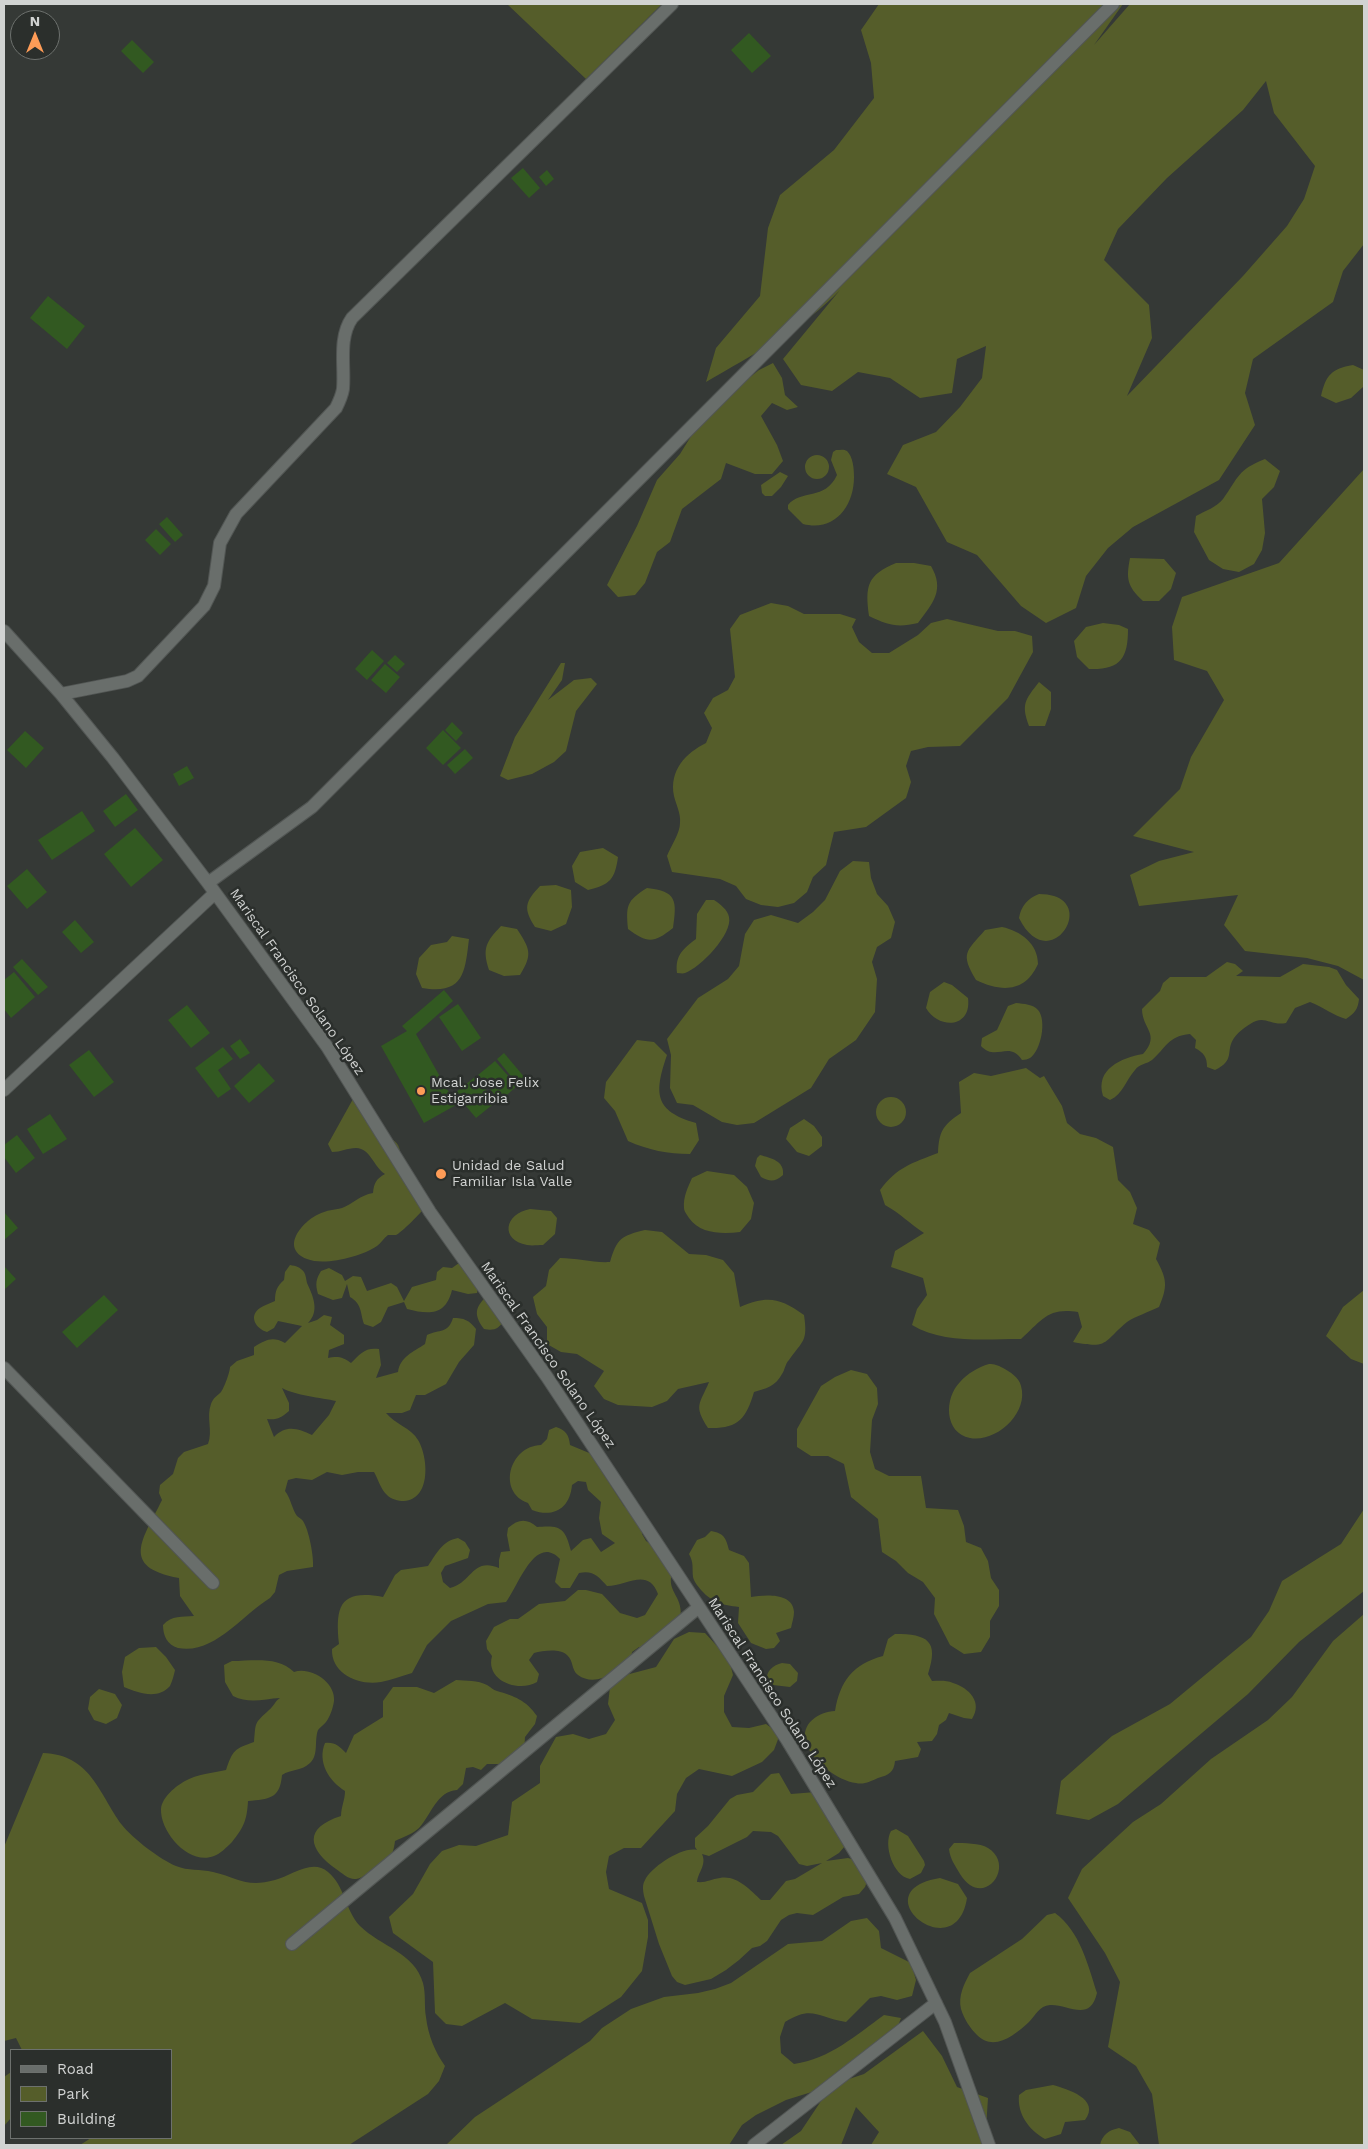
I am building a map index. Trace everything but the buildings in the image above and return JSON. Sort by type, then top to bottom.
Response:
[{"type":"street","points":[[61,694],[127,681],[138,676],[204,606],[214,586],[220,543],[236,514],[336,408],[343,391],[344,348],[347,326],[352,318],[672,4]]},
{"type":"street","points":[[4,1090],[212,888],[312,807],[1113,4]]},
{"type":"street","name":"Mariscal Francisco Solano López","points":[[4,631],[61,694],[113,758],[212,888],[328,1048],[430,1212],[548,1377],[787,1740],[895,1918],[945,2022],[989,2145]]},
{"type":"street","points":[[4,1368],[214,1583]]},
{"type":"street","points":[[292,1944],[699,1607]]},
{"type":"street","points":[[754,2145],[936,2003]]},
{"type":"green space","points":[[507,4],[662,4],[586,79]]},
{"type":"green space","points":[[879,4],[1123,4],[1094,45],[1130,4],[1364,4],[1364,244],[1343,271],[1333,302],[1253,359],[1245,393],[1255,425],[1219,480],[1133,527],[1108,548],[1086,576],[1076,608],[1046,623],[1021,606],[977,555],[947,542],[916,487],[887,474],[903,445],[936,432],[960,407],[982,378],[986,346],[957,359],[952,393],[920,398],[890,378],[858,372],[832,391],[801,385],[783,359],[840,290],[826,304],[793,329],[706,382],[716,348],[760,296],[768,228],[780,195],[834,150],[874,98],[871,63],[861,30]],"holes":[[[1266,81],[1274,113],[1315,166],[1304,199],[1287,226],[1243,276],[1127,396],[1152,338],[1149,305],[1104,260],[1118,229],[1167,178],[1243,110]]]},
{"type":"green space","points":[[773,363],[782,378],[785,395],[798,407],[787,410],[772,403],[761,416],[777,445],[783,461],[772,474],[755,474],[726,463],[721,479],[682,509],[670,542],[657,552],[645,583],[635,595],[618,597],[607,585],[637,526],[657,480],[680,454],[706,412],[759,370]]},
{"type":"green space","points":[[1353,365],[1364,370],[1363,387],[1351,398],[1336,403],[1321,396],[1325,383],[1331,374],[1339,369]]},
{"type":"green space","points":[[836,450],[847,451],[852,459],[854,477],[851,498],[846,507],[833,520],[824,524],[803,524],[788,509],[788,505],[799,497],[820,492],[832,483],[837,475],[831,460],[833,452]]},
{"type":"green space","points":[[817,455],[822,456],[828,462],[828,472],[822,478],[817,479],[812,478],[806,472],[805,467],[806,462],[812,456]]},
{"type":"green space","points":[[1265,459],[1280,471],[1274,487],[1262,499],[1265,533],[1262,550],[1254,564],[1239,572],[1223,569],[1209,560],[1194,532],[1196,516],[1218,504],[1244,471]]},
{"type":"green space","points":[[1364,469],[1364,980],[1338,966],[1307,958],[1245,951],[1224,925],[1238,895],[1139,906],[1130,875],[1159,861],[1194,852],[1133,836],[1180,789],[1191,757],[1224,700],[1207,671],[1174,660],[1172,627],[1182,597],[1279,563]]},
{"type":"green space","points":[[780,472],[788,476],[772,496],[765,496],[762,493],[761,485]]},
{"type":"green space","points":[[1130,558],[1164,559],[1176,573],[1171,589],[1159,601],[1143,601],[1134,591],[1128,577]]},
{"type":"green space","points":[[896,563],[914,563],[931,566],[935,575],[937,589],[935,596],[918,623],[893,625],[869,616],[867,597],[870,583],[879,572]]},
{"type":"green space","points":[[771,603],[788,606],[804,614],[840,614],[856,619],[852,627],[859,642],[872,653],[889,653],[918,635],[931,623],[947,619],[998,631],[1015,631],[1032,636],[1033,652],[1008,698],[960,746],[928,747],[911,751],[906,766],[911,782],[906,798],[866,827],[834,832],[826,865],[813,877],[807,892],[794,903],[778,907],[761,905],[746,899],[736,886],[720,879],[672,872],[667,856],[680,827],[680,816],[673,787],[677,770],[686,757],[706,743],[712,728],[704,713],[713,698],[728,690],[735,677],[730,629],[740,615]]},
{"type":"green space","points":[[1103,623],[1119,625],[1128,629],[1128,639],[1124,655],[1115,665],[1100,669],[1089,669],[1077,657],[1074,641],[1086,627]]},
{"type":"green space","points":[[561,663],[565,663],[562,680],[548,700],[574,680],[591,678],[597,684],[576,711],[566,751],[554,762],[532,774],[508,780],[500,776],[515,737]]},
{"type":"green space","points":[[1039,682],[1051,692],[1051,709],[1045,726],[1029,726],[1025,712],[1026,702],[1030,693]]},
{"type":"green space","points":[[603,848],[618,857],[615,871],[610,880],[602,886],[588,890],[575,882],[572,866],[580,852]]},
{"type":"green space","points":[[853,861],[869,862],[871,878],[877,894],[888,906],[895,922],[891,938],[877,947],[872,962],[877,979],[875,1012],[856,1040],[829,1059],[811,1088],[754,1123],[737,1125],[722,1122],[693,1105],[677,1103],[670,1088],[671,1055],[667,1039],[698,998],[728,979],[739,966],[745,934],[754,920],[771,915],[798,923],[825,900],[840,871]]},
{"type":"green space","points":[[556,885],[571,890],[572,907],[566,924],[551,931],[535,927],[527,910],[531,896],[540,886]]},
{"type":"green space","points":[[647,888],[657,889],[669,895],[673,899],[675,911],[673,928],[661,937],[651,940],[641,937],[628,929],[627,921],[631,901]]},
{"type":"green space","points":[[1039,894],[1058,898],[1068,907],[1069,918],[1065,930],[1056,938],[1044,941],[1031,935],[1019,918],[1021,910],[1026,903]]},
{"type":"green space","points":[[706,900],[714,900],[727,912],[729,924],[726,932],[721,941],[699,965],[685,973],[677,973],[677,962],[681,953],[696,939],[697,914]]},
{"type":"green space","points":[[501,926],[517,929],[527,947],[527,962],[520,975],[504,976],[489,970],[486,956],[487,946]]},
{"type":"green space","points":[[1002,927],[1022,935],[1032,945],[1038,964],[1033,974],[1019,985],[1003,988],[994,987],[976,980],[967,958],[967,953],[973,943],[985,930]]},
{"type":"green space","points":[[452,936],[469,939],[466,962],[460,978],[446,988],[422,988],[416,974],[419,958],[431,945],[447,942]]},
{"type":"green space","points":[[1227,962],[1235,964],[1243,971],[1236,976],[1280,977],[1303,964],[1329,967],[1337,970],[1346,985],[1359,999],[1358,1006],[1354,1013],[1346,1019],[1310,1002],[1295,1008],[1286,1023],[1281,1024],[1263,1020],[1253,1022],[1236,1036],[1231,1043],[1226,1063],[1215,1070],[1207,1067],[1206,1058],[1195,1048],[1196,1040],[1190,1034],[1177,1037],[1168,1043],[1152,1060],[1137,1068],[1121,1091],[1114,1097],[1110,1100],[1103,1096],[1103,1079],[1106,1072],[1126,1058],[1143,1054],[1148,1047],[1151,1036],[1142,1009],[1160,991],[1163,983],[1170,977],[1206,977]]},
{"type":"green space","points":[[944,982],[952,985],[968,998],[968,1008],[960,1020],[946,1022],[939,1020],[926,1008],[930,992]]},
{"type":"green space","points":[[1016,1003],[1036,1008],[1041,1015],[1042,1021],[1042,1035],[1037,1049],[1030,1058],[1024,1060],[1012,1052],[992,1052],[981,1046],[982,1038],[997,1030],[1008,1006]]},
{"type":"green space","points":[[637,1040],[654,1042],[667,1055],[660,1080],[659,1090],[661,1099],[672,1113],[696,1123],[699,1140],[690,1154],[658,1151],[628,1141],[615,1111],[604,1098],[606,1082]]},
{"type":"green space","points":[[1026,1068],[1040,1078],[1044,1076],[1062,1106],[1067,1123],[1080,1134],[1096,1138],[1113,1147],[1118,1180],[1130,1192],[1137,1208],[1133,1224],[1149,1230],[1160,1243],[1156,1259],[1164,1277],[1165,1288],[1159,1307],[1127,1322],[1108,1339],[1099,1344],[1073,1342],[1082,1327],[1078,1312],[1068,1311],[1059,1311],[1046,1316],[1021,1339],[979,1340],[951,1338],[924,1331],[912,1325],[917,1309],[927,1295],[923,1278],[891,1267],[895,1251],[924,1233],[885,1205],[880,1190],[899,1171],[938,1153],[939,1139],[943,1129],[961,1113],[959,1082],[974,1073],[991,1076]]},
{"type":"green space","points":[[891,1097],[902,1101],[906,1112],[902,1123],[891,1127],[880,1123],[876,1112],[880,1101]]},
{"type":"green space","points":[[353,1099],[368,1107],[368,1123],[370,1128],[395,1141],[398,1145],[400,1151],[398,1167],[425,1207],[399,1233],[388,1235],[378,1245],[362,1254],[332,1261],[314,1261],[299,1254],[295,1248],[296,1235],[301,1228],[306,1222],[319,1214],[342,1208],[373,1193],[376,1182],[385,1174],[365,1151],[353,1148],[332,1152],[328,1144]]},
{"type":"green space","points":[[804,1119],[814,1126],[822,1137],[822,1146],[809,1156],[797,1152],[786,1139],[790,1128]]},
{"type":"green space","points":[[760,1155],[780,1163],[783,1175],[772,1180],[761,1177],[755,1166]]},
{"type":"green space","points":[[707,1171],[734,1175],[747,1187],[754,1203],[751,1219],[740,1232],[719,1233],[705,1230],[694,1223],[686,1213],[684,1200],[692,1178]]},
{"type":"green space","points":[[530,1209],[551,1211],[557,1218],[555,1234],[543,1245],[529,1245],[518,1242],[509,1233],[511,1221],[515,1216]]},
{"type":"green space","points":[[645,1230],[662,1232],[689,1254],[706,1255],[723,1260],[734,1273],[740,1307],[758,1301],[774,1300],[788,1305],[804,1315],[805,1336],[780,1378],[770,1386],[754,1392],[744,1416],[734,1424],[727,1427],[708,1428],[703,1420],[699,1409],[709,1382],[678,1389],[667,1401],[652,1407],[618,1405],[604,1399],[594,1386],[604,1371],[577,1354],[561,1352],[547,1344],[547,1327],[537,1314],[533,1297],[546,1286],[549,1270],[560,1258],[610,1262],[615,1248],[621,1239],[630,1234]]},
{"type":"green space","points":[[459,1263],[480,1277],[477,1293],[468,1294],[452,1290],[446,1304],[441,1309],[430,1312],[407,1309],[404,1302],[388,1307],[381,1322],[373,1327],[364,1324],[357,1302],[350,1297],[347,1284],[342,1298],[333,1300],[318,1294],[317,1290],[316,1282],[319,1274],[321,1271],[329,1268],[342,1275],[345,1281],[353,1276],[361,1277],[367,1291],[391,1283],[397,1287],[404,1301],[412,1287],[436,1280],[437,1272],[443,1267],[452,1268]]},
{"type":"green space","points":[[290,1265],[296,1266],[305,1273],[315,1308],[314,1314],[308,1323],[324,1315],[332,1317],[330,1325],[344,1335],[344,1344],[329,1350],[328,1358],[340,1357],[351,1363],[366,1350],[379,1349],[381,1365],[376,1378],[398,1372],[401,1362],[425,1344],[427,1335],[446,1329],[453,1318],[466,1320],[476,1329],[474,1345],[459,1362],[446,1384],[425,1395],[416,1395],[410,1410],[402,1413],[386,1413],[411,1432],[421,1447],[424,1456],[425,1476],[419,1493],[413,1498],[404,1501],[393,1499],[383,1490],[374,1472],[342,1475],[327,1472],[312,1480],[296,1478],[288,1480],[285,1491],[295,1513],[303,1520],[305,1525],[312,1550],[313,1567],[287,1571],[279,1575],[275,1592],[270,1598],[216,1640],[204,1646],[191,1649],[174,1647],[166,1639],[163,1625],[174,1618],[194,1616],[180,1596],[179,1578],[160,1573],[148,1567],[142,1559],[143,1539],[162,1500],[159,1493],[160,1485],[173,1474],[178,1458],[184,1452],[208,1444],[211,1404],[221,1392],[230,1367],[237,1361],[254,1355],[254,1347],[266,1341],[273,1339],[285,1343],[302,1326],[278,1321],[274,1328],[267,1332],[255,1322],[254,1315],[256,1311],[275,1301],[275,1294],[284,1280],[285,1272]],"holes":[[[282,1388],[336,1401],[329,1415],[312,1435],[288,1429],[283,1430],[274,1437],[267,1419],[279,1418],[289,1411],[289,1403]]]},
{"type":"green space","points":[[1364,1290],[1364,1364],[1351,1359],[1326,1336],[1343,1307]]},
{"type":"green space","points":[[484,1299],[504,1320],[496,1329],[484,1329],[477,1317],[477,1310]]},
{"type":"green space","points":[[989,1364],[1003,1368],[1018,1380],[1022,1396],[1020,1406],[1015,1416],[1000,1431],[990,1436],[970,1438],[961,1435],[951,1422],[949,1405],[951,1397],[966,1376]]},
{"type":"green space","points":[[851,1370],[867,1374],[877,1388],[878,1404],[872,1420],[870,1452],[875,1469],[889,1476],[921,1476],[926,1508],[958,1510],[964,1526],[966,1542],[981,1548],[988,1561],[991,1578],[999,1590],[999,1606],[990,1621],[990,1637],[981,1652],[964,1654],[950,1645],[934,1614],[935,1598],[923,1582],[908,1573],[896,1561],[882,1552],[878,1519],[851,1497],[844,1464],[828,1456],[811,1456],[797,1447],[797,1429],[821,1386]]},
{"type":"green space","points":[[556,1427],[566,1433],[570,1445],[594,1455],[597,1464],[624,1506],[638,1517],[642,1525],[642,1534],[646,1541],[661,1551],[672,1573],[671,1585],[680,1606],[680,1621],[647,1647],[639,1647],[632,1652],[631,1660],[620,1669],[599,1679],[585,1679],[578,1675],[573,1668],[571,1660],[560,1651],[542,1651],[534,1653],[529,1660],[539,1674],[537,1682],[521,1686],[505,1682],[498,1678],[494,1672],[491,1665],[492,1656],[487,1649],[486,1641],[494,1627],[510,1619],[518,1619],[539,1604],[565,1601],[578,1590],[602,1594],[620,1613],[637,1618],[645,1615],[658,1594],[649,1581],[636,1580],[607,1586],[598,1577],[588,1572],[579,1573],[570,1588],[561,1588],[555,1582],[560,1559],[551,1553],[543,1553],[535,1557],[528,1565],[506,1602],[488,1604],[451,1621],[427,1645],[412,1673],[373,1683],[356,1680],[341,1671],[333,1658],[332,1649],[339,1644],[338,1620],[343,1603],[349,1598],[357,1596],[383,1597],[395,1575],[401,1570],[428,1566],[440,1548],[452,1540],[458,1538],[465,1542],[470,1550],[468,1558],[445,1566],[441,1573],[443,1582],[450,1588],[463,1581],[477,1568],[490,1565],[499,1568],[501,1552],[510,1551],[507,1535],[508,1528],[519,1521],[530,1522],[537,1527],[552,1527],[561,1530],[567,1537],[571,1551],[583,1540],[591,1538],[601,1552],[615,1543],[602,1534],[599,1518],[601,1502],[588,1490],[586,1482],[578,1481],[572,1485],[571,1493],[564,1506],[559,1510],[547,1513],[532,1510],[528,1503],[518,1497],[512,1489],[510,1480],[511,1470],[515,1461],[521,1453],[530,1447],[541,1445],[547,1439],[549,1430]]},
{"type":"green space","points":[[1364,1509],[1364,1591],[1299,1642],[1248,1694],[1118,1804],[1089,1820],[1056,1814],[1061,1781],[1112,1736],[1170,1704],[1251,1637],[1269,1611],[1282,1581],[1341,1544]]},
{"type":"green space","points":[[711,1531],[722,1535],[729,1550],[744,1556],[749,1563],[751,1597],[777,1596],[789,1601],[792,1606],[794,1614],[791,1628],[776,1633],[780,1641],[774,1648],[766,1649],[751,1643],[738,1623],[739,1607],[714,1601],[694,1581],[689,1554],[697,1540],[705,1537]]},
{"type":"green space","points":[[1364,1614],[1364,2145],[1159,2145],[1152,2094],[1136,2066],[1108,2047],[1120,1982],[1105,1953],[1068,1898],[1082,1869],[1133,1822],[1161,1804],[1211,1759],[1268,1720],[1292,1697],[1333,1641]]},
{"type":"green space","points":[[689,1632],[705,1633],[729,1659],[733,1675],[724,1696],[724,1712],[732,1727],[749,1728],[766,1724],[780,1734],[774,1750],[762,1762],[732,1776],[699,1769],[686,1778],[677,1794],[675,1811],[641,1848],[624,1848],[609,1856],[606,1872],[609,1889],[642,1903],[648,1920],[648,1937],[642,1971],[621,1997],[580,2023],[532,2019],[505,2003],[462,2026],[446,2024],[435,2013],[433,1962],[393,1933],[389,1917],[413,1894],[430,1864],[442,1851],[459,1845],[476,1846],[508,1835],[512,1802],[540,1783],[540,1766],[556,1737],[573,1734],[589,1739],[606,1734],[615,1720],[608,1704],[610,1687],[622,1676],[656,1667],[674,1639]]},
{"type":"green space","points":[[895,1634],[916,1636],[928,1642],[932,1654],[928,1674],[932,1681],[948,1681],[964,1688],[973,1696],[976,1707],[975,1713],[972,1719],[949,1713],[946,1720],[939,1725],[937,1734],[932,1741],[917,1742],[921,1749],[918,1757],[895,1761],[892,1770],[888,1774],[865,1783],[849,1781],[826,1769],[814,1757],[806,1743],[806,1730],[808,1724],[817,1716],[835,1711],[840,1691],[850,1675],[864,1664],[883,1656],[888,1639]]},
{"type":"green space","points":[[156,1647],[175,1670],[170,1686],[160,1693],[154,1694],[142,1693],[124,1687],[122,1672],[125,1657],[139,1648]]},
{"type":"green space","points":[[232,1661],[273,1661],[288,1667],[294,1672],[307,1671],[321,1677],[326,1682],[334,1694],[334,1701],[329,1718],[318,1730],[313,1760],[304,1767],[282,1775],[279,1789],[272,1796],[248,1801],[244,1823],[236,1837],[219,1854],[205,1858],[186,1852],[171,1837],[162,1818],[161,1809],[164,1800],[181,1783],[200,1775],[226,1770],[235,1751],[254,1742],[257,1723],[280,1698],[245,1700],[233,1696],[225,1682],[224,1665]]},
{"type":"green space","points":[[782,1663],[790,1664],[798,1673],[797,1681],[790,1687],[773,1685],[767,1680],[771,1669]]},
{"type":"green space","points":[[456,1680],[483,1683],[496,1691],[519,1699],[533,1711],[537,1716],[535,1724],[525,1737],[524,1753],[512,1764],[487,1764],[481,1770],[473,1767],[466,1768],[463,1784],[457,1790],[450,1791],[439,1799],[417,1830],[395,1841],[393,1852],[386,1862],[356,1879],[348,1877],[327,1861],[315,1847],[315,1833],[320,1827],[341,1816],[345,1794],[345,1791],[334,1782],[326,1770],[322,1757],[325,1743],[337,1745],[346,1753],[354,1735],[383,1717],[383,1701],[393,1687],[417,1687],[434,1693]]},
{"type":"green space","points":[[99,1689],[115,1694],[122,1705],[117,1718],[106,1724],[94,1720],[88,1709],[90,1697]]},
{"type":"green space","points":[[43,1753],[59,1755],[72,1760],[83,1768],[92,1777],[122,1825],[155,1854],[176,1866],[185,1869],[213,1872],[249,1883],[275,1880],[308,1867],[322,1868],[338,1884],[351,1913],[360,1926],[405,1957],[419,1973],[424,1987],[428,2030],[435,2049],[445,2066],[439,2081],[428,2094],[349,2145],[80,2145],[89,2139],[172,2139],[172,2049],[22,2049],[16,2038],[4,2041],[4,1847]]},
{"type":"green space","points":[[779,1773],[791,1794],[816,1792],[845,1846],[839,1853],[826,1861],[848,1858],[855,1860],[868,1879],[865,1887],[859,1894],[843,1897],[813,1915],[797,1913],[789,1915],[781,1920],[767,1941],[760,1946],[752,1948],[726,1970],[711,1979],[685,1985],[677,1982],[672,1976],[659,1944],[644,1896],[644,1882],[654,1869],[676,1854],[697,1850],[695,1838],[708,1826],[730,1799],[737,1795],[753,1792],[771,1774]],"holes":[[[753,1831],[771,1832],[778,1836],[799,1864],[807,1866],[822,1863],[795,1879],[786,1881],[770,1900],[761,1900],[743,1884],[732,1879],[720,1878],[697,1882],[703,1865],[702,1854],[709,1856],[747,1837]]]},
{"type":"green space","points":[[896,1829],[908,1836],[924,1861],[925,1865],[921,1873],[910,1879],[904,1877],[894,1866],[889,1852],[889,1837],[891,1831]]},
{"type":"green space","points":[[954,1843],[981,1845],[988,1848],[996,1856],[999,1865],[998,1874],[994,1882],[987,1887],[978,1888],[969,1884],[960,1874],[950,1856],[949,1849]]},
{"type":"green space","points":[[940,1878],[958,1884],[967,1898],[959,1918],[947,1927],[932,1927],[919,1920],[910,1909],[908,1897],[917,1886]]},
{"type":"green space","points":[[1055,1913],[1071,1929],[1082,1949],[1097,1993],[1094,2002],[1084,2010],[1057,2005],[1046,2006],[1040,2009],[1017,2032],[1004,2040],[990,2042],[984,2040],[970,2026],[961,2009],[961,1995],[970,1973],[1022,1939],[1047,1915]]},
{"type":"green space","points":[[867,1918],[879,1931],[881,1948],[911,1963],[916,1980],[912,1996],[897,2000],[881,1996],[870,1998],[846,2022],[809,2013],[794,2017],[785,2022],[780,2037],[781,2053],[794,2064],[807,2061],[831,2052],[884,2015],[901,2018],[895,2034],[834,2084],[864,2074],[923,2031],[942,2056],[957,2087],[988,2098],[986,2129],[991,2145],[871,2145],[879,2132],[856,2107],[841,2145],[781,2145],[801,2131],[831,2086],[786,2100],[756,2115],[742,2125],[729,2145],[446,2145],[475,2117],[590,2041],[602,2028],[631,2009],[664,1997],[698,1993],[731,1983],[788,1944],[822,1941],[851,1921]]},
{"type":"green space","points":[[10,2073],[10,2119],[4,2126],[4,2077]]},
{"type":"green space","points":[[1053,2085],[1080,2096],[1089,2106],[1089,2113],[1085,2120],[1065,2122],[1061,2134],[1045,2139],[1025,2121],[1020,2109],[1019,2095],[1026,2090]]},
{"type":"green space","points":[[1119,2128],[1130,2132],[1140,2145],[1100,2145],[1102,2138],[1106,2134]]},
{"type":"place","name":"Mcal. Jose Felix Estigarribia","points":[[421,1091]]},
{"type":"place","name":"Unidad de Salud Familiar Isla Valle","points":[[441,1174]]}]
